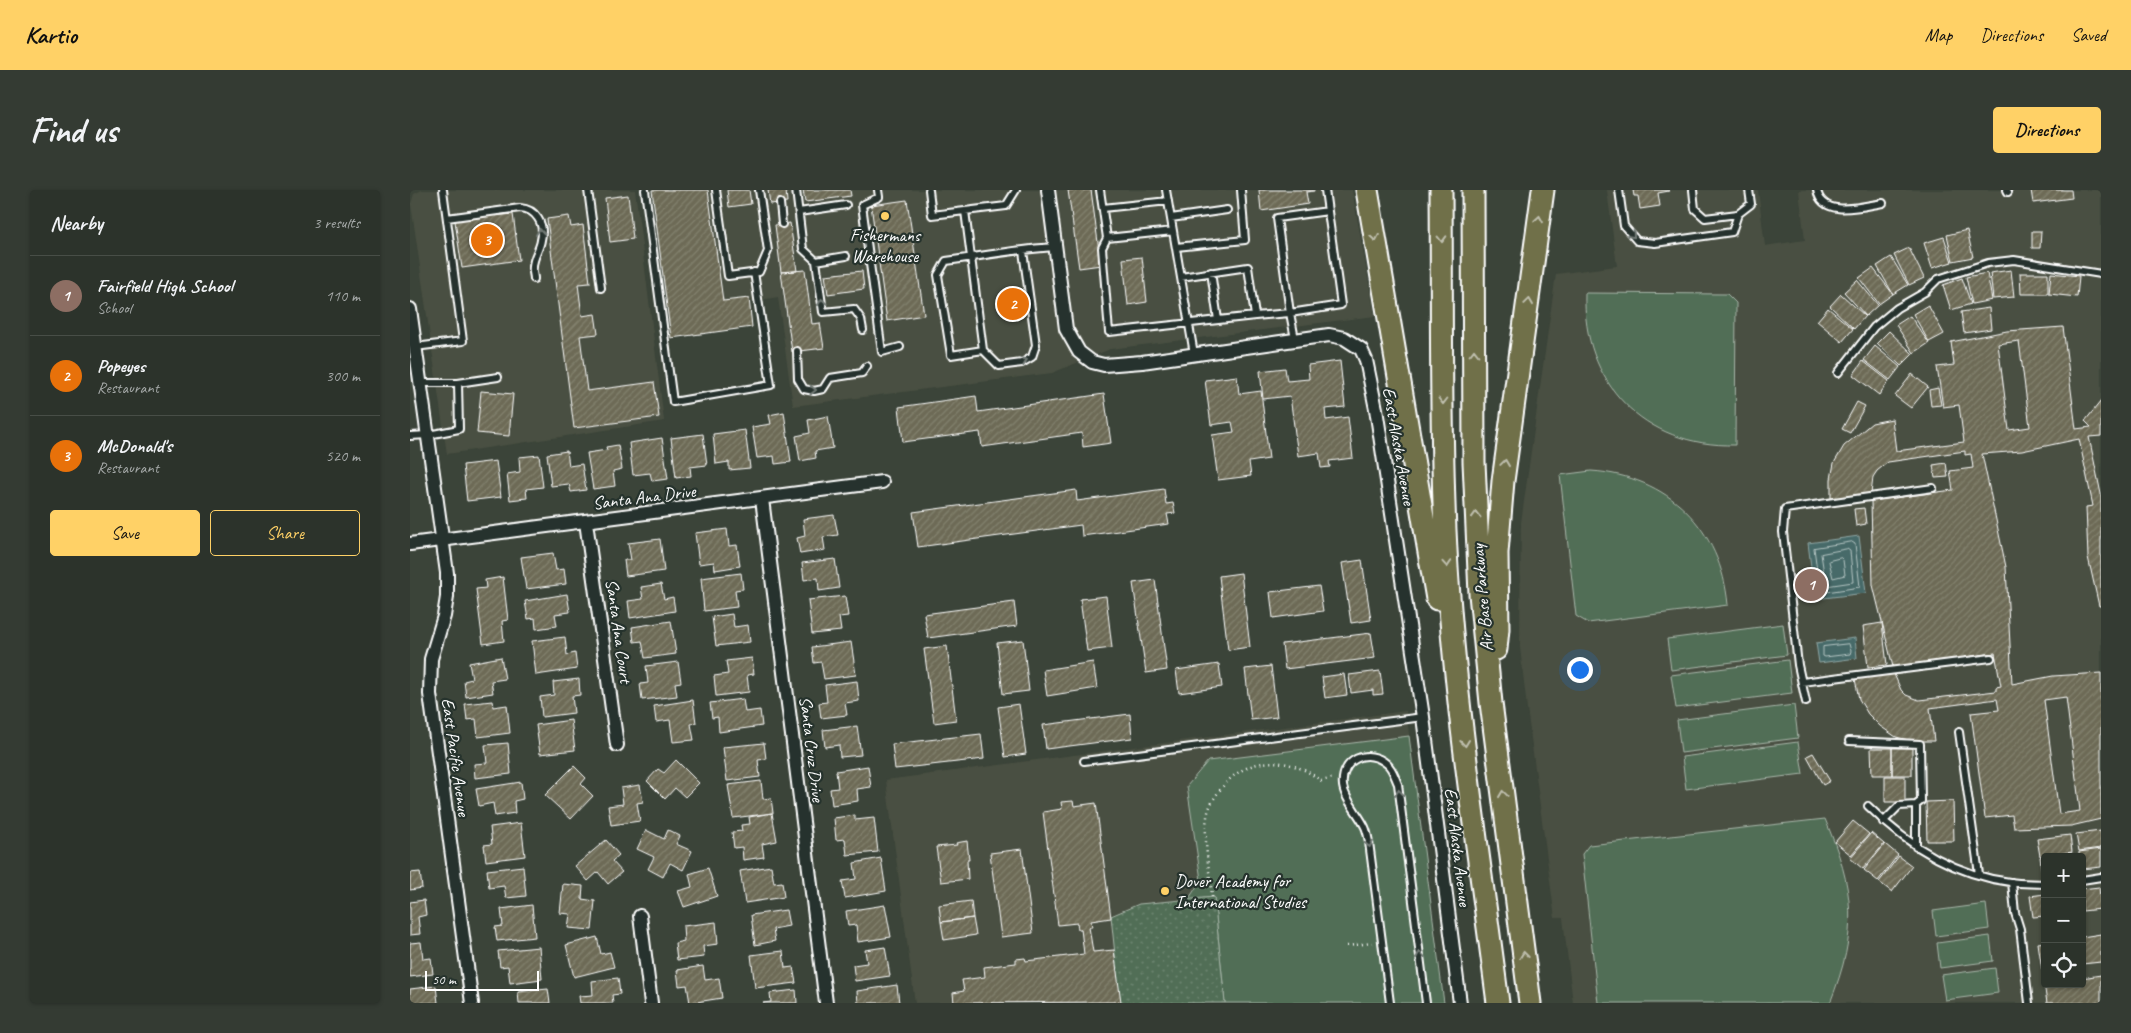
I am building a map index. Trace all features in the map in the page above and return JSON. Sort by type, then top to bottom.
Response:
[{"type":"main road","points":[[1367,190],[1443,631],[1461,706]]},
{"type":"main road","name":"Air Base Parkway","points":[[1441,190],[1445,530],[1461,706],[1498,1003]]},
{"type":"main road","name":"Air Base Parkway","points":[[1473,190],[1476,518],[1480,594],[1491,703],[1530,1003]]},
{"type":"main road","points":[[1491,703],[1498,629],[1497,553],[1502,481],[1530,297],[1534,249],[1543,190]]},
{"type":"street","name":"East Alaska Avenue","points":[[1048,190],[1066,329],[1079,352],[1092,362],[1104,364],[1142,362],[1329,335],[1344,338],[1361,349],[1366,360],[1379,427],[1423,717],[1460,1003]]},
{"type":"street","name":"East Pacific Avenue","points":[[410,313],[444,540],[447,596],[444,616],[431,659],[430,694],[472,1003]]},
{"type":"street","name":"Santa Ana Drive","points":[[410,544],[882,482]]},
{"type":"street","name":"Santa Cruz Drive","points":[[762,499],[826,1003]]},
{"type":"street","name":"Santa Ana Court","points":[[586,522],[617,745]]},
{"type":"street","points":[[640,916],[651,1003]]},
{"type":"lane","points":[[416,347],[463,341],[443,190]]},
{"type":"lane","points":[[588,190],[601,288]]},
{"type":"lane","points":[[645,190],[673,402],[771,385],[754,272]]},
{"type":"lane","points":[[716,190],[728,276],[759,272],[768,251],[759,190]]},
{"type":"lane","points":[[796,190],[803,249],[816,261],[823,312],[854,309],[861,319],[863,330]]},
{"type":"lane","points":[[878,190],[880,196],[862,205],[882,352],[900,347]]},
{"type":"lane","points":[[929,190],[932,215],[1006,206],[1016,190]]},
{"type":"lane","points":[[1100,190],[1107,238],[1102,248],[1109,332],[1290,313],[1341,305],[1325,190]]},
{"type":"lane","points":[[1166,190],[1194,354]]},
{"type":"lane","points":[[1176,247],[1245,240],[1241,190]]},
{"type":"lane","points":[[1619,190],[1624,226],[1636,241],[1655,243],[1732,232],[1738,214]]},
{"type":"lane","points":[[1693,190],[1695,209],[1705,218],[1738,214],[1751,204],[1749,190]]},
{"type":"lane","points":[[1817,190],[1818,196],[1826,205],[1834,208],[1883,203]]},
{"type":"lane","points":[[1103,208],[1168,201]]},
{"type":"lane","points":[[780,203],[782,224]]},
{"type":"lane","points":[[799,212],[846,206]]},
{"type":"lane","points":[[447,218],[520,208],[528,208],[534,212],[540,224],[542,239],[535,256],[533,267],[534,279]]},
{"type":"lane","points":[[1171,218],[1227,210]]},
{"type":"lane","points":[[965,211],[983,350],[999,366],[1022,363],[1032,357],[1036,345],[1023,250]]},
{"type":"lane","points":[[1295,339],[1277,218],[1328,211]]},
{"type":"lane","points":[[1107,238],[1173,231]]},
{"type":"lane","points":[[983,350],[951,355],[938,275],[946,261],[1055,247]]},
{"type":"lane","points":[[816,261],[846,256]]},
{"type":"lane","points":[[1838,373],[1874,327],[1898,308],[1926,292],[1938,279],[1960,270],[1988,263],[2014,260],[2101,274]]},
{"type":"lane","points":[[1181,277],[1248,267],[1255,316]]},
{"type":"lane","points":[[1211,272],[1218,320]]},
{"type":"lane","points":[[796,352],[798,379],[804,390],[824,389],[830,378],[862,373],[867,366]]},
{"type":"lane","points":[[421,383],[458,383],[498,377]]},
{"type":"lane","points":[[410,436],[428,435],[459,429],[458,383]]},
{"type":"lane","points":[[1806,702],[1783,532],[1785,509],[1933,488]]},
{"type":"lane","points":[[1802,682],[1991,658]]},
{"type":"lane","points":[[1084,761],[1423,717]]},
{"type":"lane","points":[[1959,732],[1979,874]]},
{"type":"lane","points":[[1849,741],[1920,744],[1920,801],[1916,805],[1916,847]]},
{"type":"lane","points":[[1390,1003],[1369,842],[1365,827],[1343,787],[1344,774],[1350,764],[1361,757],[1375,756],[1389,766],[1398,784],[1426,1003]]},
{"type":"lane","points":[[1883,822],[1899,806],[1916,805]]},
{"type":"lane","points":[[1868,806],[1883,822],[1916,847],[1949,865],[2012,882],[2041,884]]},
{"type":"lane","points":[[2086,880],[2101,878]]},
{"type":"lane","points":[[2012,882],[2029,1003]]},
{"type":"path","points":[[1212,897],[1206,832],[1207,817],[1211,802],[1233,776],[1244,769],[1270,761],[1297,765],[1310,771],[1322,781],[1334,778]]},
{"type":"path","points":[[1347,946],[1372,943]]},
{"type":"shaded area","points":[[422,190],[635,190],[664,421],[447,454],[411,204],[414,194]]},
{"type":"shaded area","points":[[708,190],[1352,190],[1375,316],[1110,349],[1052,373],[793,406],[778,297],[749,302],[748,298],[723,301]]},
{"type":"shaded area","points":[[1607,190],[1758,190],[1765,246],[1805,240],[1799,190],[2101,190],[2101,1003],[1573,1003],[1563,918],[1555,918],[1520,647],[1521,523],[1556,274],[1617,266]]},
{"type":"shaded area","name":"Dover Academy for International Studies","points":[[1406,711],[1444,1003],[915,1003],[886,780]]},
{"type":"green space","points":[[1585,293],[1727,294],[1736,303],[1735,445],[1702,443],[1673,435],[1647,422],[1625,404],[1607,381],[1594,355],[1587,325]]},
{"type":"green space","points":[[1591,471],[1619,475],[1644,483],[1666,495],[1686,511],[1702,530],[1714,552],[1723,577],[1728,605],[1588,623],[1576,616],[1560,475]]},
{"type":"green space","points":[[1783,624],[1787,655],[1671,670],[1667,639]]},
{"type":"green space","points":[[1788,660],[1792,693],[1676,708],[1671,675]]},
{"type":"green space","points":[[1794,705],[1798,738],[1681,753],[1677,720]]},
{"type":"green space","points":[[1409,736],[1444,1003],[1225,1003],[1214,897],[1188,900],[1201,880],[1187,786],[1208,761]]},
{"type":"green space","points":[[1798,742],[1803,774],[1686,789],[1682,757]]},
{"type":"green space","points":[[1825,819],[1843,867],[1850,910],[1846,953],[1830,1003],[1598,1003],[1582,854],[1589,845]]},
{"type":"green space","points":[[1214,897],[1225,1003],[1120,1003],[1111,916],[1139,904]]},
{"type":"green space","points":[[1986,904],[1989,929],[1936,936],[1933,911]]},
{"type":"green space","points":[[1990,936],[1993,961],[1940,968],[1937,943]]},
{"type":"green space","points":[[1995,968],[1998,993],[1945,1000],[1941,975]]},
{"type":"water","points":[[1859,536],[1866,593],[1815,599],[1808,543]]},
{"type":"water","points":[[1855,638],[1857,658],[1819,663],[1816,643]]},
{"type":"building","points":[[652,190],[708,190],[723,301],[749,298],[752,327],[671,338]]},
{"type":"building","points":[[727,190],[749,190],[751,204],[729,207]]},
{"type":"building","points":[[768,190],[786,190],[787,202],[770,204]]},
{"type":"building","points":[[803,190],[850,190],[851,196],[805,202]]},
{"type":"building","points":[[1068,190],[1091,190],[1101,265],[1079,268]]},
{"type":"building","points":[[1259,190],[1314,191],[1306,192],[1308,204],[1261,211]]},
{"type":"building","points":[[1633,190],[1669,191],[1658,193],[1660,206],[1640,209],[1638,196],[1634,196]]},
{"type":"building","points":[[2031,190],[2071,190],[2072,198],[2033,203]]},
{"type":"building","points":[[628,195],[633,239],[610,242],[605,198]]},
{"type":"building","points":[[907,200],[924,315],[887,321],[871,205]]},
{"type":"building","points":[[495,212],[495,216],[513,214],[519,260],[462,268],[455,221],[466,219],[465,216]]},
{"type":"building","points":[[569,216],[571,227],[583,225],[590,283],[578,284],[582,316],[595,314],[598,334],[580,336],[587,391],[654,382],[659,417],[574,428],[547,219]]},
{"type":"building","points":[[790,223],[797,271],[781,272],[775,225]]},
{"type":"building","points":[[1967,230],[1973,257],[1953,261],[1947,235]]},
{"type":"building","points":[[2032,231],[2041,231],[2040,248],[2032,248]]},
{"type":"building","points":[[1944,237],[1952,262],[1932,268],[1924,243]]},
{"type":"building","points":[[1909,248],[1924,278],[1909,285],[1894,255]]},
{"type":"building","points":[[1142,257],[1147,302],[1128,305],[1123,259]]},
{"type":"building","points":[[1891,257],[1908,285],[1893,294],[1877,266]]},
{"type":"building","points":[[1873,268],[1893,294],[1879,304],[1859,278]]},
{"type":"building","points":[[805,270],[812,324],[820,323],[824,348],[792,352],[781,272]]},
{"type":"building","points":[[2011,270],[2014,297],[1993,299],[1990,273]]},
{"type":"building","points":[[862,271],[864,289],[828,294],[825,275]]},
{"type":"building","points":[[1987,273],[1992,300],[1972,304],[1966,277]]},
{"type":"building","points":[[2020,273],[2048,273],[2048,294],[2021,294]]},
{"type":"building","points":[[2051,273],[2079,276],[2077,297],[2049,294]]},
{"type":"building","points":[[1962,278],[1971,304],[1951,310],[1943,285]]},
{"type":"building","points":[[1857,280],[1878,305],[1866,316],[1844,292]]},
{"type":"building","points":[[1841,294],[1865,316],[1854,329],[1830,306]]},
{"type":"building","points":[[1928,305],[1944,334],[1929,342],[1913,314]]},
{"type":"building","points":[[1828,308],[1853,329],[1842,342],[1817,321]]},
{"type":"building","points":[[1989,308],[1991,329],[1964,333],[1961,312]]},
{"type":"building","points":[[1910,316],[1929,343],[1914,353],[1896,325]]},
{"type":"building","points":[[2063,327],[2076,429],[2091,427],[2085,421],[2101,401],[2101,436],[2089,437],[2101,494],[2101,606],[2099,606],[2088,557],[2086,507],[2093,506],[2079,439],[2022,451],[1982,454],[2006,567],[2012,684],[2053,676],[2101,673],[2101,819],[2071,826],[2014,828],[2012,815],[1985,818],[1971,713],[1999,710],[1997,699],[1930,708],[1934,741],[1913,741],[1896,737],[1880,726],[1868,714],[1859,699],[1855,679],[1894,674],[1901,690],[1906,695],[1919,700],[1996,691],[1996,687],[2001,686],[1995,653],[1893,667],[1873,585],[1871,501],[1953,490],[1950,471],[1973,468],[1971,454],[1965,455],[1965,451],[1888,462],[1873,477],[1871,494],[1831,499],[1831,479],[1834,463],[1844,446],[1872,423],[1892,419],[1896,451],[1964,442],[1959,405],[1943,407],[1937,367],[1954,365],[1951,342],[2007,331]],"holes":[[[2019,341],[2030,427],[2009,430],[1998,344]],[[2066,697],[2080,811],[2059,814],[2044,700]]]},
{"type":"building","points":[[1889,331],[1913,354],[1901,366],[1877,343]]},
{"type":"building","points":[[1875,346],[1900,367],[1890,380],[1864,360]]},
{"type":"building","points":[[1340,361],[1345,407],[1325,409],[1326,420],[1348,417],[1353,458],[1329,461],[1330,467],[1321,468],[1319,453],[1298,456],[1290,396],[1263,399],[1260,371],[1285,368],[1287,381],[1309,379],[1308,365]]},
{"type":"building","points":[[1863,361],[1889,381],[1879,395],[1853,375]]},
{"type":"building","points":[[1912,374],[1928,387],[1911,408],[1895,396]]},
{"type":"building","points":[[1237,376],[1239,394],[1261,391],[1269,459],[1249,462],[1251,476],[1218,480],[1212,435],[1234,432],[1232,422],[1211,425],[1205,380]]},
{"type":"building","points":[[1938,388],[1941,405],[1931,406],[1929,390]]},
{"type":"building","points":[[481,391],[513,394],[509,436],[477,433]]},
{"type":"building","points":[[1104,394],[1111,443],[1083,447],[1082,433],[982,447],[980,432],[903,442],[899,407],[976,396],[978,412]]},
{"type":"building","points":[[1857,402],[1865,406],[1850,433],[1842,429]]},
{"type":"building","points":[[784,412],[791,462],[775,464],[774,456],[757,458],[752,427],[771,424],[769,415]]},
{"type":"building","points":[[828,416],[833,448],[815,451],[816,458],[800,461],[796,436],[810,433],[808,420]]},
{"type":"building","points":[[745,430],[750,468],[729,470],[729,462],[716,464],[713,434]]},
{"type":"building","points":[[703,434],[707,465],[690,467],[691,476],[676,478],[671,438]]},
{"type":"building","points":[[662,438],[668,479],[652,481],[650,473],[633,475],[629,443]]},
{"type":"building","points":[[618,445],[622,469],[613,471],[615,486],[593,489],[587,453],[607,450],[606,447]]},
{"type":"building","points":[[567,451],[569,466],[582,464],[586,490],[571,492],[569,484],[551,486],[547,454]]},
{"type":"building","points":[[539,455],[543,487],[526,489],[527,498],[510,500],[507,474],[520,472],[519,457]]},
{"type":"building","points":[[496,461],[501,497],[467,501],[463,465]]},
{"type":"building","points":[[1946,463],[1948,477],[1935,478],[1933,465]]},
{"type":"building","points":[[1164,489],[1166,504],[1173,503],[1175,513],[1167,514],[1169,524],[1082,536],[1081,525],[918,547],[913,512],[1076,490],[1077,501]]},
{"type":"building","points":[[1864,508],[1866,524],[1856,526],[1854,509]]},
{"type":"building","points":[[834,515],[838,535],[823,537],[825,550],[800,554],[797,538],[805,536],[803,519]]},
{"type":"building","points":[[727,529],[729,546],[737,545],[740,566],[715,570],[714,562],[699,564],[695,533]]},
{"type":"building","points":[[660,539],[664,571],[626,576],[624,560],[631,560],[628,543]]},
{"type":"building","points":[[553,553],[556,570],[564,569],[566,584],[526,589],[521,557]]},
{"type":"building","points":[[835,559],[839,588],[819,591],[818,578],[804,580],[802,563]]},
{"type":"building","points":[[1362,560],[1371,620],[1351,623],[1342,563]]},
{"type":"building","points":[[741,573],[743,589],[735,590],[737,607],[704,611],[701,578]]},
{"type":"building","points":[[1241,573],[1250,647],[1228,650],[1219,576]]},
{"type":"building","points":[[503,577],[508,620],[502,621],[504,641],[483,644],[476,589],[486,588],[485,580]]},
{"type":"building","points":[[1155,580],[1167,670],[1146,673],[1133,583]]},
{"type":"building","points":[[661,584],[664,599],[673,597],[675,611],[630,618],[628,601],[643,599],[641,587]]},
{"type":"building","points":[[1319,586],[1323,611],[1273,618],[1270,592]]},
{"type":"building","points":[[567,594],[570,612],[555,614],[557,626],[536,629],[535,618],[528,619],[525,601]]},
{"type":"building","points":[[845,596],[848,616],[839,617],[841,631],[812,634],[808,600]]},
{"type":"building","points":[[1106,596],[1112,648],[1087,651],[1080,599]]},
{"type":"building","points":[[1014,602],[1017,626],[928,638],[924,614]]},
{"type":"building","points":[[732,614],[734,627],[748,625],[750,642],[716,646],[712,617]]},
{"type":"building","points":[[671,621],[676,654],[645,658],[642,641],[634,642],[632,627]]},
{"type":"building","points":[[1882,623],[1887,665],[1868,667],[1863,626]]},
{"type":"building","points":[[1371,633],[1375,658],[1285,669],[1282,644]]},
{"type":"building","points":[[565,637],[567,655],[575,653],[577,669],[536,675],[532,641]]},
{"type":"building","points":[[1023,640],[1029,691],[1003,694],[997,643]]},
{"type":"building","points":[[851,642],[856,675],[824,679],[821,662],[814,663],[812,647]]},
{"type":"building","points":[[947,646],[956,720],[934,723],[924,649]]},
{"type":"building","points":[[501,657],[505,679],[491,681],[493,693],[466,697],[464,681],[472,679],[469,663]]},
{"type":"building","points":[[752,658],[754,674],[747,675],[749,692],[716,696],[714,676],[728,674],[726,661]]},
{"type":"building","points":[[678,662],[681,682],[675,683],[677,696],[642,700],[640,684],[648,683],[646,666]]},
{"type":"building","points":[[1093,662],[1097,688],[1047,696],[1043,670]]},
{"type":"building","points":[[1219,664],[1222,687],[1179,693],[1176,670]]},
{"type":"building","points":[[1271,666],[1277,717],[1251,720],[1245,669]]},
{"type":"building","points":[[1380,671],[1383,694],[1373,695],[1373,690],[1351,693],[1349,675]]},
{"type":"building","points":[[1344,674],[1347,695],[1325,698],[1322,677]]},
{"type":"building","points":[[579,679],[580,695],[572,696],[574,713],[542,717],[540,697],[554,695],[553,682]]},
{"type":"building","points":[[857,681],[859,701],[845,703],[847,715],[821,718],[819,703],[827,702],[825,685]]},
{"type":"building","points":[[743,699],[745,712],[760,710],[762,726],[719,732],[718,717],[712,718],[710,703]]},
{"type":"building","points":[[693,700],[696,723],[691,724],[694,740],[673,742],[670,720],[656,722],[654,706]]},
{"type":"building","points":[[492,701],[493,707],[507,705],[510,733],[478,737],[476,719],[467,720],[465,704]]},
{"type":"building","points":[[1019,704],[1026,754],[1005,757],[998,707]]},
{"type":"building","points":[[1130,714],[1132,738],[1046,749],[1043,725]]},
{"type":"building","points":[[571,720],[575,750],[540,754],[536,725]]},
{"type":"building","points":[[857,726],[861,755],[840,757],[839,745],[825,747],[823,730]]},
{"type":"building","points":[[981,734],[984,759],[895,769],[892,744]]},
{"type":"building","points":[[508,743],[511,774],[475,778],[474,764],[487,763],[485,745]]},
{"type":"building","points":[[764,743],[766,759],[758,760],[760,777],[727,781],[723,747]]},
{"type":"building","points":[[1871,748],[1892,748],[1892,775],[1872,775]]},
{"type":"building","points":[[1892,748],[1912,748],[1912,775],[1892,775]]},
{"type":"building","points":[[1813,753],[1830,781],[1823,785],[1807,756]]},
{"type":"building","points":[[676,760],[699,783],[685,797],[675,788],[665,799],[647,781],[658,769],[664,773]]},
{"type":"building","points":[[574,766],[586,778],[581,784],[593,796],[571,819],[545,795]]},
{"type":"building","points":[[868,766],[871,787],[857,789],[858,801],[832,805],[830,789],[838,788],[836,771]]},
{"type":"building","points":[[1885,776],[1905,776],[1905,802],[1885,802]]},
{"type":"building","points":[[761,781],[763,799],[771,798],[773,813],[733,818],[728,785]]},
{"type":"building","points":[[521,782],[523,799],[514,801],[515,813],[495,816],[493,803],[479,806],[476,789]]},
{"type":"building","points":[[640,785],[643,802],[637,803],[640,821],[611,825],[608,806],[623,804],[621,788]]},
{"type":"building","points":[[1073,801],[1074,806],[1096,803],[1111,918],[1091,921],[1092,927],[1089,927],[1093,952],[1114,950],[1121,1002],[954,1003],[953,993],[964,991],[962,980],[985,977],[984,967],[1016,963],[1016,959],[1025,958],[1026,961],[1084,954],[1081,929],[1078,929],[1077,923],[1058,925],[1043,812],[1062,809],[1061,802]]},
{"type":"building","points":[[1953,801],[1954,841],[1927,841],[1926,802]]},
{"type":"building","points":[[772,813],[777,841],[762,844],[764,857],[743,860],[742,847],[734,848],[732,832],[742,831],[741,825],[750,824],[749,817]]},
{"type":"building","points":[[855,815],[855,820],[874,818],[878,852],[847,855],[845,839],[836,840],[834,818]]},
{"type":"building","points":[[1853,821],[1869,834],[1851,855],[1835,842]]},
{"type":"building","points":[[521,823],[525,856],[486,861],[484,845],[492,844],[490,827]]},
{"type":"building","points":[[646,830],[664,839],[668,830],[680,836],[676,844],[692,851],[683,870],[670,863],[663,877],[648,869],[654,857],[637,849]]},
{"type":"building","points":[[2101,831],[2101,848],[2079,851],[2076,834]]},
{"type":"building","points":[[1871,833],[1884,844],[1863,869],[1850,858]]},
{"type":"building","points":[[2070,835],[2072,852],[2041,853],[2040,856],[2037,839]]},
{"type":"building","points":[[606,840],[619,855],[612,861],[622,872],[608,884],[598,872],[588,881],[575,866]]},
{"type":"building","points":[[967,841],[968,879],[941,882],[936,847],[957,845],[956,843]]},
{"type":"building","points":[[1885,844],[1898,855],[1878,881],[1864,870]]},
{"type":"building","points":[[1022,849],[1033,933],[1001,937],[990,853]]},
{"type":"building","points":[[2101,849],[2101,867],[2086,869],[2086,853],[2079,852]]},
{"type":"building","points":[[1899,856],[1912,866],[1892,892],[1879,882]]},
{"type":"building","points":[[881,858],[886,891],[845,898],[842,881],[856,879],[854,863]]},
{"type":"building","points":[[523,866],[526,896],[506,898],[504,886],[489,888],[487,870]]},
{"type":"building","points":[[771,866],[774,883],[782,882],[784,897],[745,903],[740,871]]},
{"type":"building","points":[[708,868],[717,896],[684,907],[678,891],[692,887],[689,874]]},
{"type":"building","points":[[420,872],[422,888],[410,890],[410,873]]},
{"type":"building","points":[[563,884],[583,886],[582,899],[595,901],[592,930],[568,928],[570,914],[560,913]]},
{"type":"building","points":[[2099,887],[2101,909],[2086,911],[2086,889]]},
{"type":"building","points":[[2041,895],[2041,916],[2033,917],[2030,896]]},
{"type":"building","points":[[424,900],[426,915],[418,917],[420,934],[410,935],[410,902]]},
{"type":"building","points":[[971,901],[973,918],[941,922],[939,905]]},
{"type":"building","points":[[532,905],[535,937],[497,941],[495,927],[503,926],[501,909]]},
{"type":"building","points":[[885,905],[891,937],[858,942],[856,925],[848,926],[846,911]]},
{"type":"building","points":[[786,910],[789,926],[773,929],[775,941],[755,945],[751,915]]},
{"type":"building","points":[[973,918],[976,935],[944,940],[941,922]]},
{"type":"building","points":[[716,922],[718,944],[703,946],[704,957],[677,960],[675,943],[684,941],[683,926]]},
{"type":"building","points":[[2101,934],[2101,962],[2086,964],[2086,936]]},
{"type":"building","points":[[597,937],[601,954],[610,952],[614,967],[574,977],[566,945]]},
{"type":"building","points":[[421,942],[423,959],[431,958],[433,974],[410,977],[410,943]]},
{"type":"building","points":[[2038,943],[2041,943],[2041,963]]},
{"type":"building","points":[[539,947],[542,979],[510,983],[508,966],[500,967],[498,951]]},
{"type":"building","points":[[885,947],[890,976],[855,981],[853,965],[867,963],[865,950]]},
{"type":"building","points":[[783,951],[785,968],[793,967],[796,983],[755,988],[751,955]]},
{"type":"building","points":[[703,966],[705,980],[719,978],[722,998],[690,1003],[687,985],[679,986],[677,970]]},
{"type":"building","points":[[2101,975],[2101,1003],[2047,1003],[2045,988],[2086,988],[2086,977]]},
{"type":"building","points":[[618,978],[620,994],[612,995],[613,1003],[580,1003],[579,996],[593,995],[592,981]]},
{"type":"building","points":[[897,985],[899,1003],[858,1003],[857,991]]},
{"type":"building","points":[[436,986],[438,1003],[410,1003],[410,989]]},
{"type":"building","points":[[548,989],[550,1003],[519,1003],[518,992]]},
{"type":"building","points":[[796,990],[797,1003],[763,1003],[771,1002],[770,993]]},
{"type":"place","name":"Fishermans Warehouse","points":[[885,216]]},
{"type":"place","name":"McDonald's","points":[[487,240]]},
{"type":"place","name":"Popeyes","points":[[1013,304]]},
{"type":"place","name":"Fairfield High School","points":[[1811,585]]},
{"type":"place","name":"Dover Academy for International Studies","points":[[1165,891]]}]
